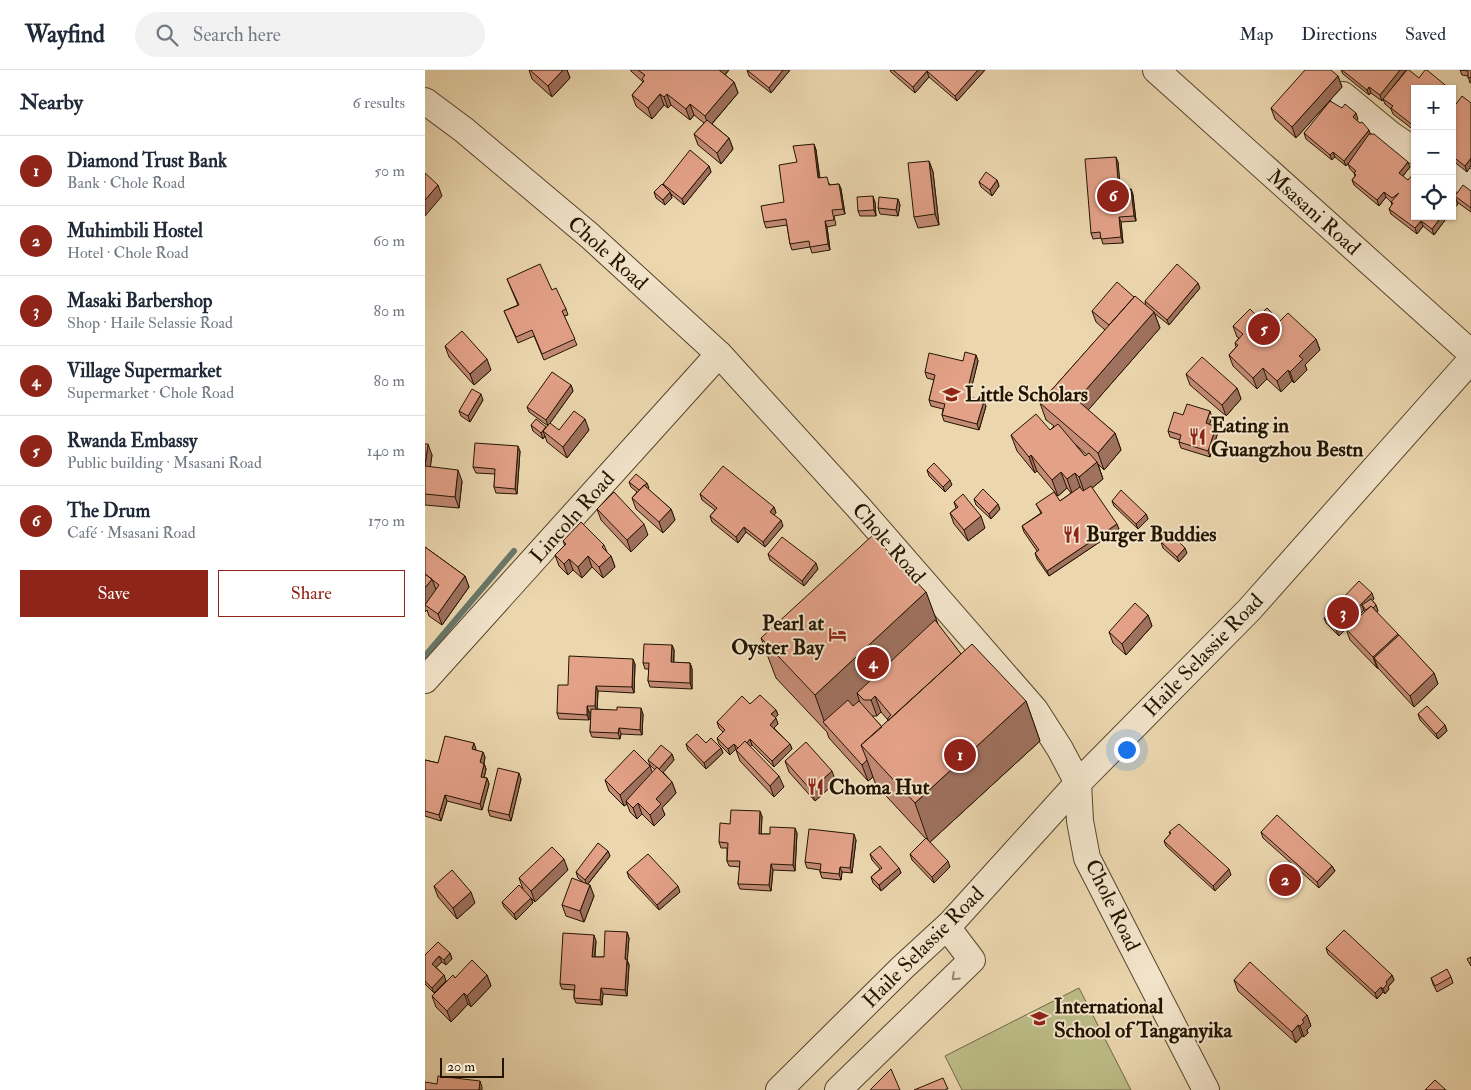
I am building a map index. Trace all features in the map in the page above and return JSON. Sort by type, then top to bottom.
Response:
[{"type":"street","name":"Msasani Road","points":[[1156,70],[1471,353]]},
{"type":"street","points":[[1343,95],[1389,134],[1411,148]]},
{"type":"street","name":"Chole Road","points":[[425,101],[464,130],[590,236],[719,354],[860,509],[1035,710],[1060,749],[1077,783],[1087,858],[1207,1090]]},
{"type":"street","points":[[1454,175],[1471,184]]},
{"type":"street","name":"Lincoln Road","points":[[425,680],[719,354]]},
{"type":"street","name":"Haile Selassie Road","points":[[779,1090],[947,927],[1077,783],[1249,610],[1471,360]]},
{"type":"street","points":[[838,1090],[972,960],[947,927]]},
{"type":"green space","points":[[1079,988],[1131,1090],[962,1090],[945,1056]]},
{"type":"building","points":[[530,70],[563,70],[548,86]]},
{"type":"building","points":[[638,70],[719,70],[734,82],[705,116],[690,104],[686,109],[667,94],[664,97],[660,94],[648,108],[632,95],[644,81],[642,79],[645,75]]},
{"type":"building","points":[[747,70],[783,70],[769,88]]},
{"type":"building","points":[[893,70],[978,70],[955,96],[927,71],[913,87]]},
{"type":"building","points":[[1305,70],[1331,70],[1338,76],[1292,127],[1271,108]]},
{"type":"building","points":[[1342,70],[1400,70],[1380,95],[1369,87],[1367,90]]},
{"type":"building","points":[[1407,70],[1419,78],[1427,70],[1445,85],[1411,85],[1411,124],[1383,99]]},
{"type":"building","points":[[1461,70],[1471,70],[1471,77],[1468,78],[1468,71]]},
{"type":"building","points":[[1462,96],[1471,103],[1471,158],[1465,166],[1456,159],[1456,104]]},
{"type":"building","points":[[1330,101],[1342,108],[1345,104],[1356,113],[1353,117],[1360,123],[1362,122],[1369,130],[1344,161],[1333,152],[1330,155],[1304,133]]},
{"type":"building","points":[[707,120],[729,138],[717,153],[694,134]]},
{"type":"building","points":[[1369,134],[1374,134],[1408,162],[1399,173],[1408,180],[1411,177],[1411,220],[1439,220],[1432,229],[1421,221],[1415,228],[1389,209],[1393,203],[1391,202],[1399,193],[1392,198],[1384,192],[1377,200],[1352,180],[1356,175],[1354,173],[1356,171],[1348,164]]},
{"type":"building","points":[[814,144],[818,178],[827,177],[829,185],[839,184],[843,209],[832,210],[834,220],[825,221],[828,244],[810,247],[809,241],[790,244],[786,219],[764,222],[761,206],[784,202],[779,165],[797,162],[793,146]]},
{"type":"building","points":[[690,150],[709,166],[682,199],[663,184]]},
{"type":"building","points":[[1116,157],[1119,191],[1131,189],[1134,216],[1119,217],[1121,237],[1101,239],[1100,232],[1091,233],[1085,159]]},
{"type":"building","points":[[929,161],[935,214],[914,217],[908,163]]},
{"type":"building","points":[[986,172],[997,180],[990,190],[979,182]]},
{"type":"building","points":[[425,173],[438,185],[425,200]]},
{"type":"building","points":[[662,184],[670,192],[663,200],[654,192]]},
{"type":"building","points":[[1463,185],[1471,191],[1471,208],[1456,197]]},
{"type":"building","points":[[873,196],[874,210],[858,211],[857,197]]},
{"type":"building","points":[[879,197],[898,199],[896,210],[878,208]]},
{"type":"building","points":[[540,264],[552,290],[556,288],[566,309],[562,311],[575,339],[542,354],[532,330],[516,337],[504,311],[519,305],[507,279]]},
{"type":"building","points":[[1177,264],[1198,283],[1167,320],[1145,301]]},
{"type":"building","points":[[1117,282],[1134,297],[1109,325],[1092,311]]},
{"type":"building","points":[[1135,296],[1154,312],[1077,400],[1115,433],[1098,453],[1040,403]]},
{"type":"building","points":[[1267,308],[1280,321],[1288,313],[1316,339],[1299,356],[1303,359],[1290,372],[1288,370],[1277,381],[1263,368],[1253,378],[1229,355],[1238,345],[1235,343],[1243,334],[1233,326],[1250,309],[1258,317]]},
{"type":"building","points":[[462,331],[487,359],[470,374],[445,346]]},
{"type":"building","points":[[965,352],[976,355],[966,396],[984,401],[977,424],[942,415],[945,404],[929,400],[935,375],[925,372],[929,353],[963,361]]},
{"type":"building","points":[[1202,357],[1237,388],[1222,405],[1186,374]]},
{"type":"building","points":[[552,372],[571,385],[546,420],[527,407]]},
{"type":"building","points":[[472,389],[481,394],[468,416],[459,411]]},
{"type":"building","points":[[1187,404],[1210,411],[1206,423],[1216,427],[1208,451],[1179,442],[1181,435],[1168,431],[1174,412],[1183,415]]},
{"type":"building","points":[[574,411],[585,419],[563,447],[543,431],[550,423],[559,430]]},
{"type":"building","points":[[1036,414],[1050,430],[1058,424],[1085,456],[1089,453],[1097,462],[1079,477],[1075,473],[1067,479],[1061,472],[1052,480],[1031,455],[1029,457],[1011,435]]},
{"type":"building","points":[[536,419],[546,427],[541,433],[531,425]]},
{"type":"building","points":[[475,443],[518,446],[515,489],[494,487],[495,469],[473,467]]},
{"type":"building","points":[[425,444],[428,444],[425,466]]},
{"type":"building","points":[[934,463],[950,480],[943,487],[927,470]]},
{"type":"building","points":[[425,466],[458,470],[455,497],[425,494]]},
{"type":"building","points":[[723,466],[774,507],[770,512],[781,520],[763,542],[744,527],[736,537],[710,516],[717,508],[700,494]]},
{"type":"building","points":[[636,474],[647,483],[639,490],[629,482]]},
{"type":"building","points":[[644,485],[671,509],[659,522],[632,498]]},
{"type":"building","points":[[1091,486],[1117,524],[1047,571],[1035,553],[1039,550],[1022,526],[1042,513],[1036,504],[1054,492],[1060,501],[1080,487],[1083,491]]},
{"type":"building","points":[[983,489],[998,504],[989,514],[974,499]]},
{"type":"building","points":[[1121,490],[1146,514],[1136,524],[1112,501]]},
{"type":"building","points":[[614,492],[644,524],[627,540],[597,509]]},
{"type":"building","points":[[963,494],[981,516],[964,530],[950,513],[958,507],[954,502]]},
{"type":"building","points":[[581,522],[604,545],[602,547],[611,556],[599,567],[588,556],[578,567],[569,559],[564,564],[555,555],[566,544],[563,541]]},
{"type":"building","points":[[1170,533],[1185,548],[1177,557],[1161,542]]},
{"type":"building","points":[[873,535],[926,592],[815,695],[761,638]]},
{"type":"building","points":[[782,537],[816,563],[802,581],[768,554]]},
{"type":"building","points":[[425,547],[465,576],[438,614],[425,605],[439,585],[425,574]]},
{"type":"building","points":[[425,574],[432,579],[425,588]]},
{"type":"building","points":[[1359,581],[1372,593],[1336,630],[1324,618]]},
{"type":"building","points":[[1371,599],[1376,605],[1366,610],[1362,605]]},
{"type":"building","points":[[1135,603],[1148,615],[1122,644],[1109,632]]},
{"type":"building","points":[[1371,606],[1398,634],[1373,657],[1346,629]]},
{"type":"building","points":[[935,620],[961,654],[888,721],[891,715],[875,696],[871,700],[864,700],[857,693]]},
{"type":"building","points":[[1399,635],[1434,673],[1410,696],[1374,658]]},
{"type":"building","points":[[644,644],[672,645],[671,662],[690,663],[690,683],[648,681],[649,663],[643,663]]},
{"type":"building","points":[[972,644],[1026,701],[915,803],[861,745]]},
{"type":"building","points":[[569,656],[633,659],[632,687],[596,686],[595,706],[587,706],[587,715],[557,713],[558,685],[568,685]]},
{"type":"building","points":[[760,695],[776,710],[771,714],[776,718],[770,725],[790,744],[772,761],[750,739],[738,748],[734,744],[728,749],[717,738],[725,730],[717,722],[742,696],[750,704]]},
{"type":"building","points":[[848,700],[853,706],[859,701],[882,727],[861,745],[867,760],[862,765],[823,722]]},
{"type":"building","points":[[1427,706],[1445,725],[1436,734],[1418,714]]},
{"type":"building","points":[[617,707],[641,708],[640,730],[619,728],[618,733],[590,732],[591,709],[617,710]]},
{"type":"building","points":[[697,734],[706,743],[711,738],[721,748],[704,763],[686,744]]},
{"type":"building","points":[[445,736],[474,743],[472,749],[483,752],[480,762],[484,764],[481,777],[487,778],[480,804],[445,795],[439,815],[425,811],[425,760],[438,763]]},
{"type":"building","points":[[745,741],[779,776],[770,786],[736,750]]},
{"type":"building","points":[[806,742],[832,771],[811,790],[785,761]]},
{"type":"building","points":[[661,745],[672,754],[659,769],[648,760]]},
{"type":"building","points":[[634,750],[650,766],[620,795],[605,780]]},
{"type":"building","points":[[657,767],[672,782],[656,799],[661,804],[650,815],[638,803],[633,808],[626,801]]},
{"type":"building","points":[[498,768],[519,773],[509,815],[488,810]]},
{"type":"building","points":[[731,810],[760,811],[759,834],[770,834],[770,827],[795,828],[793,865],[771,864],[769,885],[738,884],[740,861],[727,861],[728,843],[719,842],[720,823],[730,824]]},
{"type":"building","points":[[1277,815],[1332,866],[1317,882],[1261,832]]},
{"type":"building","points":[[1179,824],[1229,869],[1213,886],[1164,841],[1171,833],[1169,832]]},
{"type":"building","points":[[809,829],[854,834],[850,868],[840,867],[839,874],[820,872],[821,864],[805,862]]},
{"type":"building","points":[[926,838],[948,861],[932,877],[910,854]]},
{"type":"building","points":[[598,843],[608,851],[585,880],[576,872]]},
{"type":"building","points":[[880,846],[899,868],[879,885],[871,877],[882,868],[870,854]]},
{"type":"building","points":[[552,847],[564,859],[531,891],[519,878]]},
{"type":"building","points":[[648,854],[678,886],[657,905],[627,872]]},
{"type":"building","points":[[452,870],[471,892],[453,908],[434,886]]},
{"type":"building","points":[[572,878],[590,885],[580,911],[562,905]]},
{"type":"building","points":[[519,885],[531,898],[514,914],[502,902]]},
{"type":"building","points":[[1344,930],[1392,975],[1383,989],[1381,987],[1375,993],[1326,948]]},
{"type":"building","points":[[605,931],[627,932],[625,990],[601,988],[600,1000],[574,998],[575,985],[560,984],[563,933],[594,935],[592,957],[604,957]]},
{"type":"building","points":[[438,942],[450,953],[444,960],[439,956],[432,964],[444,975],[432,988],[425,981],[425,955]]},
{"type":"building","points":[[1471,957],[1471,966],[1467,959]]},
{"type":"building","points":[[472,960],[487,975],[467,996],[464,993],[447,1011],[432,996],[453,975],[455,978]]},
{"type":"building","points":[[1250,962],[1307,1015],[1302,1020],[1304,1022],[1300,1026],[1298,1025],[1292,1032],[1234,980]]},
{"type":"building","points":[[1447,969],[1451,977],[1435,986],[1431,978]]},
{"type":"building","points":[[891,1069],[900,1090],[870,1090]]},
{"type":"building","points":[[438,1076],[480,1081],[479,1090],[425,1090],[425,1082],[437,1084]]},
{"type":"building","points":[[943,1078],[948,1089],[946,1090],[914,1090]]},
{"type":"building","points":[[1435,1080],[1446,1090],[1425,1090]]},
{"type":"waterway","points":[[425,656],[514,551]]},
{"type":"place","name":"The Drum","points":[[1113,196]]},
{"type":"place","name":"Rwanda Embassy","points":[[1264,329]]},
{"type":"place","name":"Little Scholars","points":[[951,394]]},
{"type":"place","name":"Eating in Guangzhou Bestn","points":[[1197,437]]},
{"type":"place","name":"Burger Buddies","points":[[1072,534]]},
{"type":"place","name":"Masaki Barbershop","points":[[1343,613]]},
{"type":"place","name":"Pearl at Oyster Bay","points":[[838,635]]},
{"type":"place","name":"Village Supermarket","points":[[873,663]]},
{"type":"place","name":"Diamond Trust Bank","points":[[960,755]]},
{"type":"place","name":"Choma Hut","points":[[815,787]]},
{"type":"place","name":"Muhimbili Hostel","points":[[1285,880]]},
{"type":"place","name":"International School of Tanganyika","points":[[1040,1018]]}]
